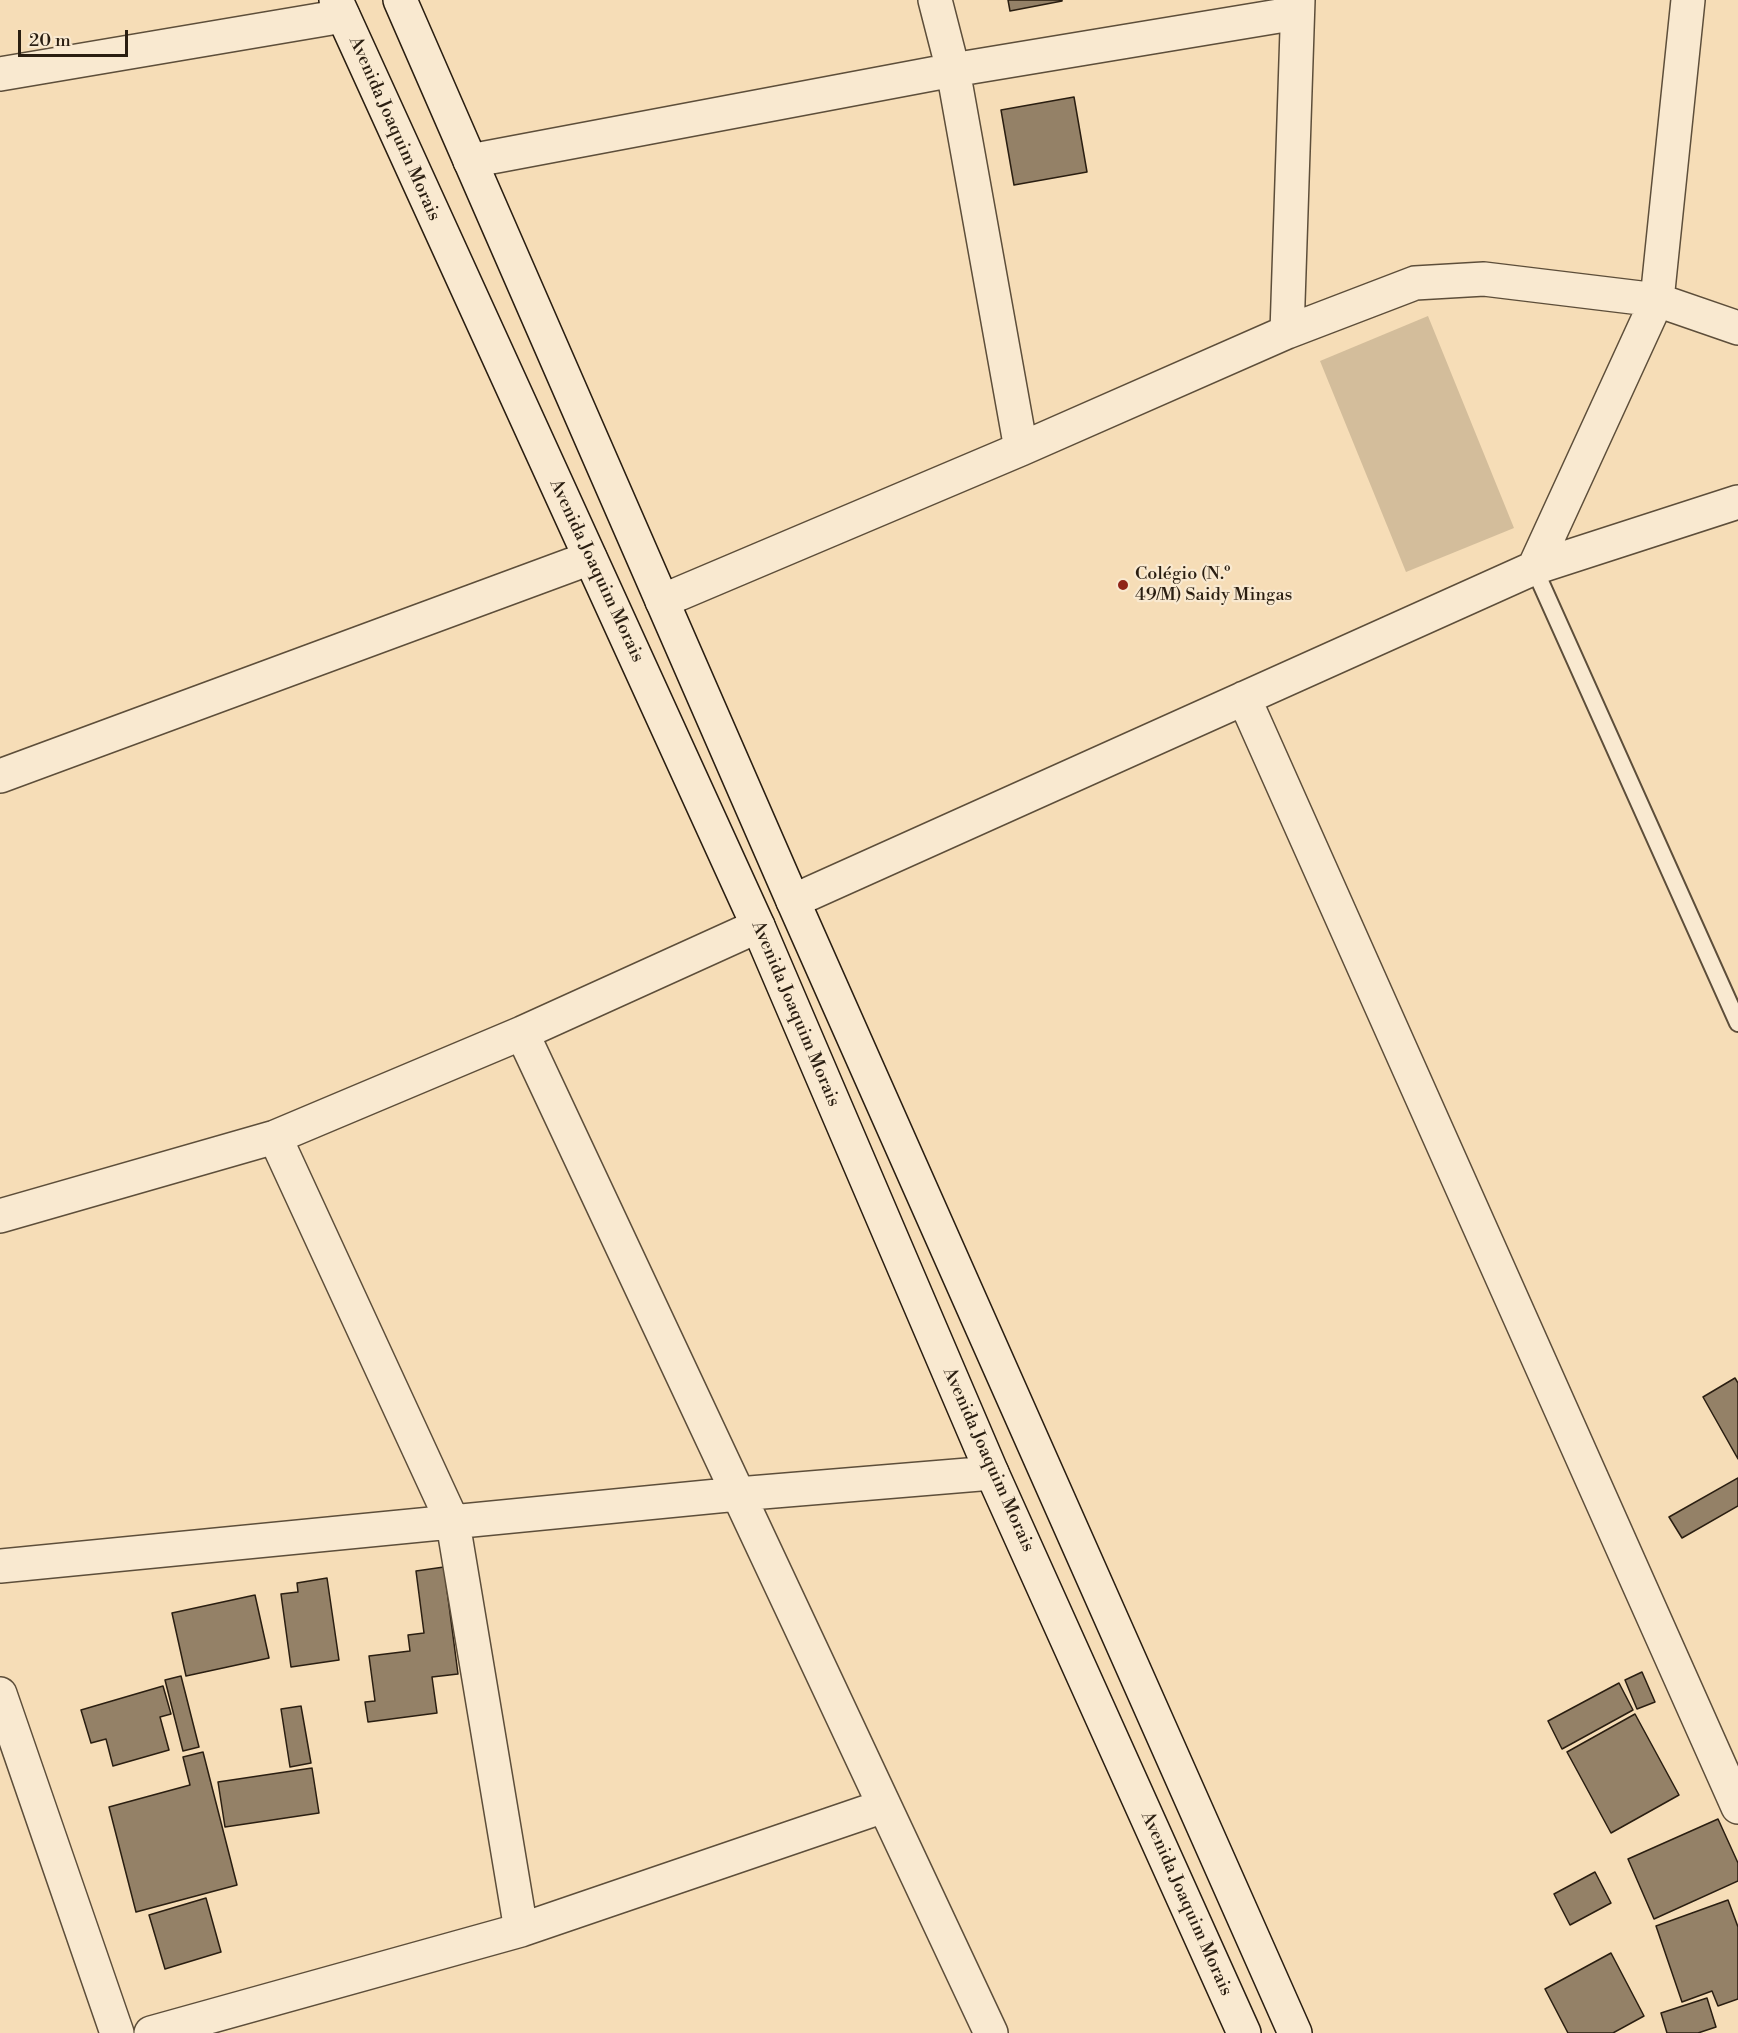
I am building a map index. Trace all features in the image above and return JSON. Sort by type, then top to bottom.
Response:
[{"type":"street","points":[[399,0],[793,901],[1295,2033]]},
{"type":"street","points":[[935,0],[953,70],[1021,449]]},
{"type":"street","points":[[1534,568],[1657,300],[1688,0]]},
{"type":"street","points":[[470,161],[1298,7],[1287,332]]},
{"type":"street","points":[[0,74],[340,8]]},
{"type":"street","name":"Avenida Joaquim Morais","points":[[340,8],[758,926],[992,1473],[1244,2033]]},
{"type":"street","points":[[662,601],[1021,449],[1287,332],[1415,283],[1484,279],[1657,300],[1738,328]]},
{"type":"street","points":[[793,901],[1534,568],[1738,502]]},
{"type":"street","points":[[0,776],[590,558]]},
{"type":"street","points":[[1244,698],[1738,1807]]},
{"type":"street","points":[[0,1216],[275,1137],[522,1033],[758,926]]},
{"type":"street","points":[[522,1033],[991,2033]]},
{"type":"street","points":[[275,1137],[453,1523],[521,1930]]},
{"type":"street","points":[[0,1566],[738,1494],[992,1473]]},
{"type":"street","points":[[0,1694],[117,2033]]},
{"type":"street","points":[[151,2033],[521,1930],[884,1806]]},
{"type":"lane","points":[[1534,568],[1738,1023]]},
{"type":"shaded area","points":[[1428,316],[1514,528],[1406,572],[1320,361]]},
{"type":"building","points":[[1008,0],[1062,0],[1062,1],[1010,11]]},
{"type":"building","points":[[1074,97],[1087,172],[1014,185],[1001,110]]},
{"type":"building","points":[[1735,1378],[1738,1383],[1738,1459],[1703,1397]]},
{"type":"building","points":[[1738,1478],[1738,1506],[1682,1538],[1669,1517]]},
{"type":"building","points":[[444,1567],[458,1674],[432,1677],[437,1713],[368,1722],[365,1702],[375,1701],[369,1656],[410,1651],[408,1635],[424,1633],[416,1571]]},
{"type":"building","points":[[327,1578],[339,1660],[291,1667],[281,1594],[298,1592],[297,1583]]},
{"type":"building","points":[[255,1595],[269,1658],[186,1676],[172,1613]]},
{"type":"building","points":[[1642,1672],[1655,1702],[1637,1709],[1625,1680]]},
{"type":"building","points":[[181,1676],[199,1747],[183,1751],[165,1680]]},
{"type":"building","points":[[1619,1683],[1633,1710],[1562,1749],[1548,1721]]},
{"type":"building","points":[[163,1686],[171,1714],[160,1717],[169,1750],[113,1766],[106,1739],[91,1743],[81,1710]]},
{"type":"building","points":[[301,1706],[311,1763],[290,1767],[281,1709]]},
{"type":"building","points":[[1635,1714],[1679,1795],[1611,1833],[1567,1752]]},
{"type":"building","points":[[203,1752],[237,1885],[136,1912],[109,1807],[190,1785],[183,1757]]},
{"type":"building","points":[[312,1768],[319,1813],[225,1827],[218,1782]]},
{"type":"building","points":[[1718,1819],[1738,1863],[1738,1881],[1654,1919],[1628,1859]]},
{"type":"building","points":[[1595,1872],[1611,1903],[1570,1925],[1554,1894]]},
{"type":"building","points":[[206,1898],[221,1952],[165,1969],[149,1915]]},
{"type":"building","points":[[1728,1900],[1738,1927],[1738,1999],[1718,2006],[1712,1991],[1682,2002],[1656,1926]]},
{"type":"building","points":[[1611,1953],[1644,2016],[1613,2033],[1568,2033],[1545,1989]]},
{"type":"building","points":[[1707,1998],[1716,2027],[1698,2033],[1667,2033],[1661,2013]]},
{"type":"place","name":"Colégio (N.º 49/M) Saidy Mingas","points":[[1123,585]]}]
